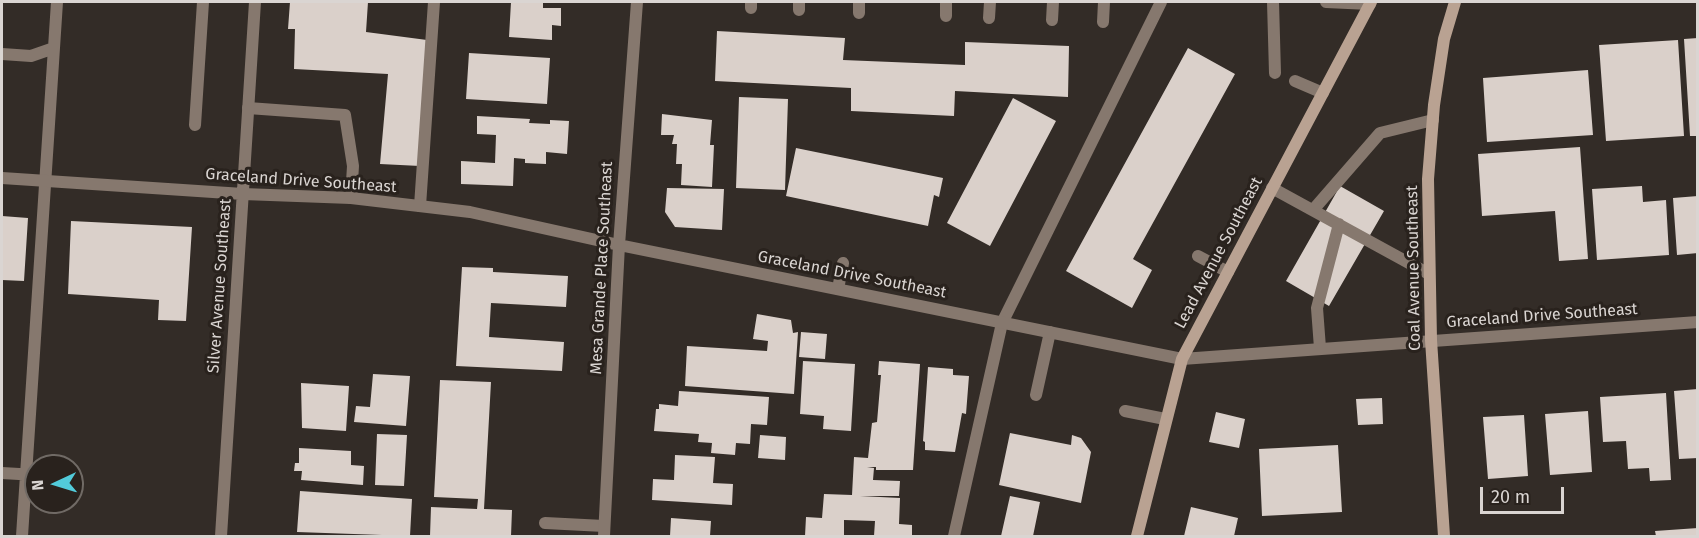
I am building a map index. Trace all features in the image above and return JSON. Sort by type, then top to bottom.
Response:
[{"type":"main road","name":"Coal Avenue Southeast","points":[[1444,537],[1431,340],[1428,178],[1432,120],[1444,39],[1455,2]]},
{"type":"main road","name":"Lead Avenue Southeast","points":[[1137,537],[1165,419],[1182,360],[1371,3]]},
{"type":"street","points":[[32,454],[45,181],[57,2]]},
{"type":"street","points":[[195,125],[202,2]]},
{"type":"street","name":"Silver Avenue Southeast","points":[[221,537],[255,2]]},
{"type":"street","points":[[420,206],[434,2]]},
{"type":"street","name":"Mesa Grande Place Southeast","points":[[604,531],[619,245],[637,2]]},
{"type":"street","points":[[946,2],[946,16]]},
{"type":"street","points":[[989,18],[990,2]]},
{"type":"street","points":[[1052,20],[1053,2]]},
{"type":"street","points":[[1103,22],[1104,2]]},
{"type":"street","points":[[954,537],[1002,323],[1078,156],[1161,2]]},
{"type":"street","points":[[1273,2],[1275,73]]},
{"type":"street","points":[[1326,2],[1371,3]]},
{"type":"street","points":[[2,54],[31,56],[54,48]]},
{"type":"street","points":[[1295,81],[1323,93]]},
{"type":"street","points":[[248,108],[345,115],[353,166],[351,198]]},
{"type":"street","points":[[1313,210],[1380,133],[1432,120]]},
{"type":"street","name":"Graceland Drive Southeast","points":[[2,178],[243,194],[351,198],[470,212],[619,245],[1182,360],[1320,348],[1698,322]]},
{"type":"street","points":[[1272,188],[1429,274]]},
{"type":"street","points":[[1320,348],[1317,308],[1339,224]]},
{"type":"street","points":[[1198,256],[1228,272]]},
{"type":"street","points":[[838,289],[843,263]]},
{"type":"street","points":[[1036,395],[1050,332]]},
{"type":"street","points":[[1125,411],[1165,419]]},
{"type":"street","points":[[2,473],[24,475]]},
{"type":"street","points":[[22,537],[25,514]]},
{"type":"street","points":[[545,524],[604,531]]},
{"type":"building","points":[[290,2],[368,2],[366,32],[427,40],[420,166],[380,164],[388,74],[294,69],[295,29],[288,29]]},
{"type":"building","points":[[511,2],[543,2],[543,8],[561,8],[561,26],[552,25],[552,40],[509,37]]},
{"type":"building","points":[[717,31],[845,38],[843,60],[965,65],[965,42],[1069,46],[1068,97],[955,91],[954,116],[851,111],[851,88],[715,81]]},
{"type":"building","points":[[1698,38],[1698,136],[1690,136],[1684,39]]},
{"type":"building","points":[[1678,40],[1684,136],[1606,141],[1599,45]]},
{"type":"building","points":[[1188,48],[1235,74],[1133,259],[1152,270],[1132,308],[1066,271]]},
{"type":"building","points":[[469,53],[550,58],[547,104],[466,99]]},
{"type":"building","points":[[1588,70],[1593,135],[1487,142],[1483,78]]},
{"type":"building","points":[[739,97],[788,99],[785,190],[736,188]]},
{"type":"building","points":[[1013,98],[1056,121],[990,246],[947,223]]},
{"type":"building","points":[[662,114],[712,120],[710,145],[714,145],[712,187],[681,185],[682,164],[676,164],[677,144],[672,144],[674,135],[661,135]]},
{"type":"building","points":[[477,116],[530,119],[529,123],[550,124],[550,120],[569,121],[567,154],[546,152],[546,164],[525,163],[525,159],[514,158],[513,186],[461,184],[461,161],[495,163],[496,135],[477,134]]},
{"type":"building","points":[[1580,147],[1588,259],[1559,261],[1555,211],[1482,216],[1478,154]]},
{"type":"building","points":[[796,148],[943,178],[939,197],[934,195],[928,226],[786,196]]},
{"type":"building","points":[[1340,186],[1384,211],[1329,306],[1286,281]]},
{"type":"building","points":[[1642,186],[1643,202],[1666,200],[1669,255],[1597,260],[1592,189]]},
{"type":"building","points":[[667,188],[724,189],[722,230],[675,227],[665,212]]},
{"type":"building","points":[[1698,196],[1698,253],[1677,255],[1673,198]]},
{"type":"building","points":[[2,216],[28,218],[24,281],[2,280]]},
{"type":"building","points":[[71,221],[192,227],[186,321],[158,320],[159,300],[68,294]]},
{"type":"building","points":[[462,267],[493,268],[493,272],[568,276],[566,307],[491,303],[489,337],[564,342],[562,371],[456,366]]},
{"type":"building","points":[[757,314],[791,320],[793,333],[798,332],[794,394],[685,386],[687,346],[767,351],[768,341],[753,339]]},
{"type":"building","points":[[801,332],[827,334],[825,359],[799,357]]},
{"type":"building","points":[[803,361],[855,364],[851,431],[823,429],[824,416],[800,414]]},
{"type":"building","points":[[879,361],[920,364],[913,470],[876,470],[876,467],[867,467],[874,468],[873,480],[900,481],[899,496],[860,496],[900,498],[899,524],[912,525],[912,536],[874,536],[875,521],[844,520],[844,536],[805,536],[806,517],[822,518],[824,494],[852,495],[854,457],[868,458],[872,423],[877,422],[881,375],[878,375]]},
{"type":"building","points":[[928,367],[953,369],[953,375],[969,376],[966,414],[962,413],[955,452],[925,450],[923,441]]},
{"type":"building","points":[[373,374],[410,376],[406,426],[354,422],[356,406],[370,407]]},
{"type":"building","points":[[440,380],[491,382],[484,509],[512,510],[511,536],[430,536],[431,507],[477,509],[478,499],[434,497]]},
{"type":"building","points":[[301,383],[349,386],[346,431],[302,428]]},
{"type":"building","points":[[1698,389],[1698,458],[1679,459],[1674,391]]},
{"type":"building","points":[[679,391],[769,397],[767,425],[751,424],[750,444],[736,443],[735,455],[711,453],[712,443],[698,442],[699,434],[654,431],[656,409],[659,409],[659,404],[678,406]]},
{"type":"building","points":[[1666,393],[1671,480],[1650,481],[1649,468],[1628,469],[1626,441],[1603,442],[1600,397]]},
{"type":"building","points":[[1382,398],[1383,424],[1358,425],[1356,399]]},
{"type":"building","points":[[1588,411],[1592,472],[1550,475],[1545,414]]},
{"type":"building","points":[[1216,412],[1245,419],[1239,448],[1209,442]]},
{"type":"building","points":[[1524,415],[1528,476],[1488,479],[1483,417]]},
{"type":"building","points":[[1010,433],[1071,445],[1072,435],[1081,438],[1091,452],[1081,503],[999,485]]},
{"type":"building","points":[[377,434],[407,435],[404,486],[375,485]]},
{"type":"building","points":[[760,435],[786,437],[785,460],[758,458]]},
{"type":"building","points":[[1338,445],[1342,512],[1262,516],[1259,449]]},
{"type":"building","points":[[299,448],[351,451],[351,465],[364,466],[363,485],[301,480],[302,471],[294,471],[295,463],[299,463]]},
{"type":"building","points":[[675,455],[715,457],[713,483],[733,484],[732,505],[652,500],[653,479],[674,480]]},
{"type":"building","points":[[300,491],[412,499],[410,536],[297,532]]},
{"type":"building","points":[[1010,496],[1040,502],[1033,536],[1001,536]]},
{"type":"building","points":[[1191,507],[1238,518],[1234,536],[1184,536]]},
{"type":"building","points":[[671,518],[711,521],[710,536],[670,536]]},
{"type":"building","points":[[1698,528],[1698,536],[1656,536],[1655,531]]}]
